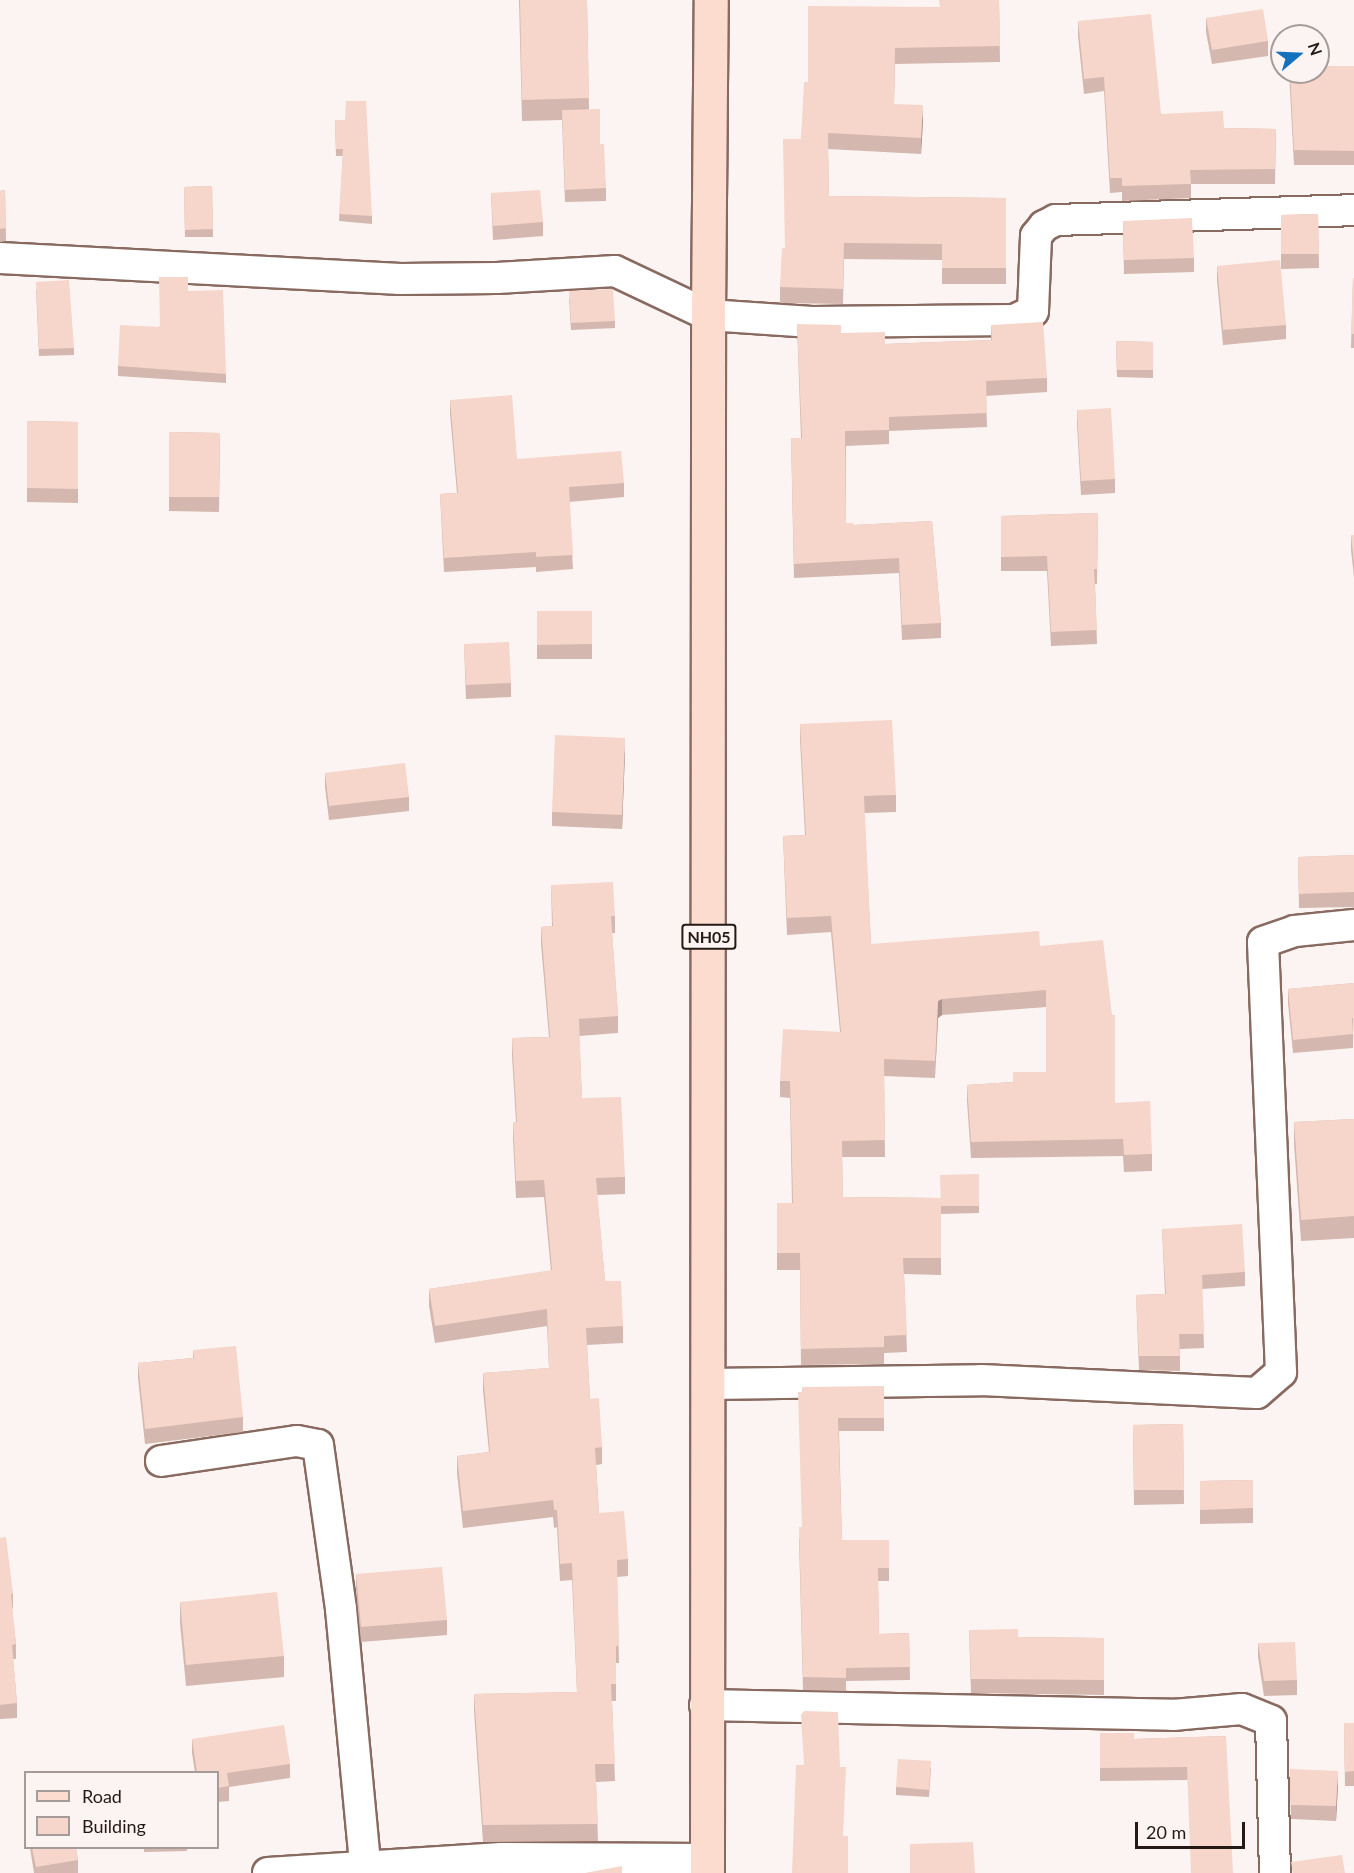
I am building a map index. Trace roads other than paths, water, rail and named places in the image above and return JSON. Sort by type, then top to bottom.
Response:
[{"type":"main road","name":"NH05","points":[[707,1866],[705,1705],[709,1383],[708,315],[711,0]]},
{"type":"street","points":[[0,258],[400,279],[497,278],[615,272],[708,315],[812,322],[1014,320],[1032,311],[1036,236],[1044,226],[1056,220],[1354,210]]},
{"type":"street","points":[[709,1383],[981,1380],[1257,1393],[1281,1372],[1263,942],[1295,931],[1354,924]]},
{"type":"street","points":[[161,1461],[297,1442],[318,1445],[341,1609],[365,1865]]},
{"type":"street","points":[[705,1705],[1173,1714],[1242,1708],[1271,1720],[1275,1873]]},
{"type":"street","points":[[268,1873],[502,1858],[707,1866]]}]
